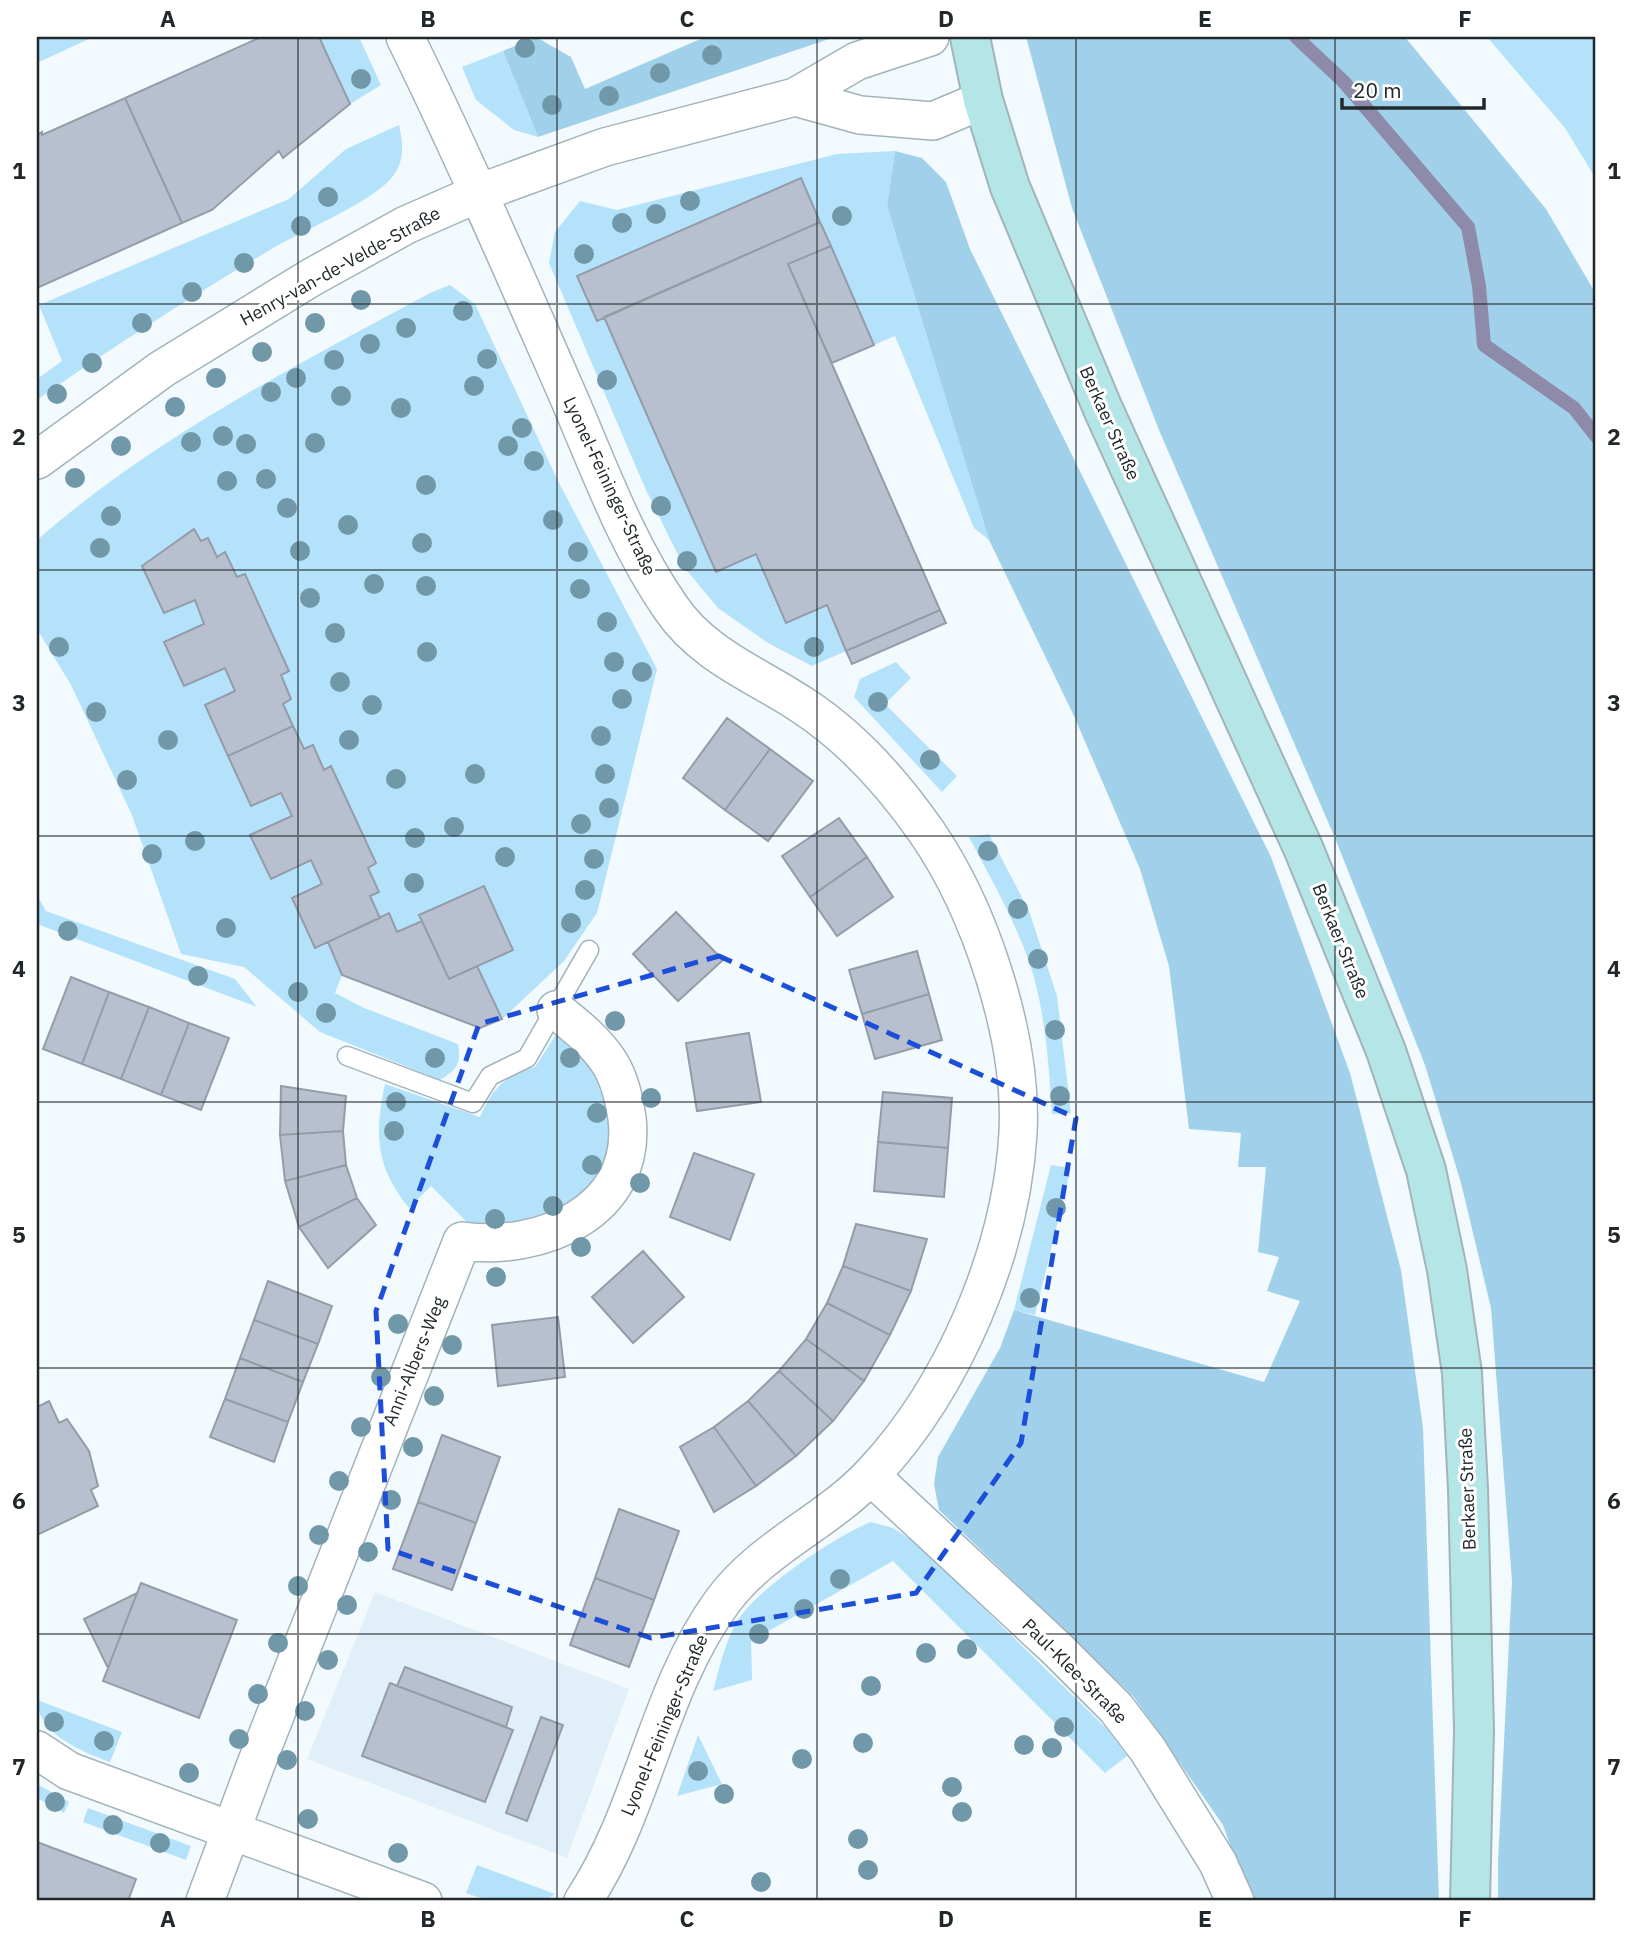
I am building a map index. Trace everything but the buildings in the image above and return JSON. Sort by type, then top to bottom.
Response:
[{"type":"main road","name":"Berkaer Straße","points":[[970,37],[983,100],[1010,187],[1103,408],[1309,863],[1386,1051],[1426,1170],[1447,1270],[1462,1373],[1474,1730],[1470,1901]]},
{"type":"street","name":"Lyonel-Feininger-Straße","points":[[405,37],[479,193],[632,540],[668,604],[694,639],[807,708],[872,766],[926,831],[949,869],[978,929],[997,986],[1012,1054],[1018,1131],[1007,1204],[986,1282],[968,1327],[911,1426],[871,1476],[821,1518],[770,1553],[729,1594],[696,1641],[607,1866],[583,1901]]},
{"type":"street","name":"Henry-van-de-Velde-Straße","points":[[37,460],[162,369],[312,277],[406,225],[479,193],[605,147],[795,97],[858,61],[930,37]]},
{"type":"street","points":[[795,97],[860,115],[933,121],[983,100]]},
{"type":"street","name":"Anni-Albers-Weg","points":[[232,1830],[462,1241],[512,1243],[537,1239],[584,1216],[618,1176],[627,1144],[626,1109],[620,1085],[610,1064],[589,1036],[556,1010]]},
{"type":"street","name":"Paul-Klee-Straße","points":[[871,1476],[1058,1649],[1116,1708],[1148,1751],[1218,1863],[1225,1898]]},
{"type":"street","points":[[37,1749],[69,1771],[424,1901]]},
{"type":"street","points":[[205,1901],[232,1830]]},
{"type":"lane","points":[[347,1056],[473,1103],[490,1076],[527,1058],[589,950]]},
{"type":"highlighted area","points":[[719,956],[1076,1118],[1021,1443],[916,1593],[651,1638],[388,1549],[376,1311],[479,1024]]},
{"type":"shaded area","points":[[93,37],[37,63],[37,38]]},
{"type":"shaded area","points":[[319,37],[359,37],[381,85],[350,104]]},
{"type":"shaded area","points":[[536,37],[571,57],[585,89],[705,37],[835,37],[538,137],[503,51]]},
{"type":"shaded area","points":[[1026,37],[1405,37],[1546,209],[1596,294],[1596,1901],[1498,1901],[1512,1581],[1491,1308],[1461,1183],[1425,1065],[1335,838],[1159,430],[1072,208]]},
{"type":"shaded area","points":[[1487,37],[1596,37],[1596,179],[1565,128]]},
{"type":"shaded area","points":[[503,51],[538,137],[514,130],[476,100],[462,67]]},
{"type":"shaded area","points":[[399,125],[402,145],[400,164],[393,176],[371,195],[275,247],[214,284],[37,400],[37,379],[62,361],[39,305],[289,199],[346,149]]},
{"type":"shaded area","points":[[895,151],[887,206],[989,540],[974,528],[895,336],[874,345],[801,178],[577,277],[596,320],[604,317],[756,554],[786,623],[827,605],[846,651],[812,666],[768,643],[718,608],[684,567],[645,488],[549,263],[555,232],[580,201],[617,210],[837,154]]},
{"type":"shaded area","points":[[895,151],[922,158],[946,182],[970,249],[1271,857],[1350,1073],[1401,1270],[1423,1428],[1439,1901],[1250,1901],[1223,1825],[1133,1696],[939,1510],[934,1484],[938,1457],[1000,1348],[1014,1310],[1264,1382],[1300,1301],[1267,1291],[1279,1257],[1258,1252],[1266,1167],[1238,1167],[1241,1133],[1189,1129],[1169,966],[1140,869],[1074,716],[989,540],[887,206]]},
{"type":"shaded area","points":[[450,285],[475,304],[558,481],[657,669],[597,913],[564,961],[502,1019],[477,966],[513,950],[484,886],[420,915],[422,921],[397,932],[389,913],[380,918],[370,896],[379,892],[368,868],[376,863],[332,767],[324,770],[313,745],[304,749],[283,704],[291,699],[281,675],[289,670],[246,574],[237,577],[225,552],[217,557],[194,530],[142,566],[164,613],[195,600],[204,624],[164,642],[184,686],[225,668],[292,816],[250,835],[270,879],[311,860],[322,884],[292,898],[315,947],[328,942],[342,975],[335,993],[364,1008],[458,1044],[457,1066],[440,1080],[320,1032],[244,967],[181,954],[132,815],[71,685],[37,629],[37,540],[129,468],[227,405],[329,347]]},
{"type":"shaded area","points":[[896,662],[911,678],[885,704],[957,776],[942,792],[854,697],[860,679]]},
{"type":"shaded area","points":[[989,834],[1029,911],[1057,996],[1071,1113],[1052,1114],[1044,1026],[1033,974],[1013,922],[969,837]]},
{"type":"shaded area","points":[[37,895],[46,911],[235,979],[257,1007],[37,924]]},
{"type":"shaded area","points":[[559,1030],[579,1047],[610,1098],[609,1169],[550,1224],[471,1226],[431,1186],[409,1208],[390,1178],[380,1150],[379,1119],[385,1084],[480,1117],[489,1098],[501,1084],[515,1074],[535,1067]]},
{"type":"shaded area","points":[[1051,1165],[1071,1168],[1035,1315],[1014,1310]]},
{"type":"shaded area","points":[[871,1522],[893,1528],[919,1545],[1107,1729],[1127,1756],[1105,1773],[893,1561],[751,1641],[752,1680],[713,1691],[730,1637],[748,1607],[799,1564],[839,1538]]},
{"type":"shaded area","points":[[375,1592],[629,1689],[567,1858],[307,1759]]},
{"type":"shaded area","points":[[37,1700],[122,1732],[110,1762],[63,1740],[44,1722]]},
{"type":"shaded area","points":[[698,1735],[722,1784],[677,1796]]},
{"type":"shaded area","points":[[37,1784],[69,1802],[64,1813],[37,1798]]},
{"type":"shaded area","points":[[88,1808],[191,1846],[186,1860],[83,1822]]},
{"type":"shaded area","points":[[477,1865],[555,1894],[524,1904],[499,1902],[466,1893]]},
{"type":"waterway","points":[[1296,37],[1343,81],[1468,227],[1479,286],[1484,345],[1574,408],[1596,436]]}]
